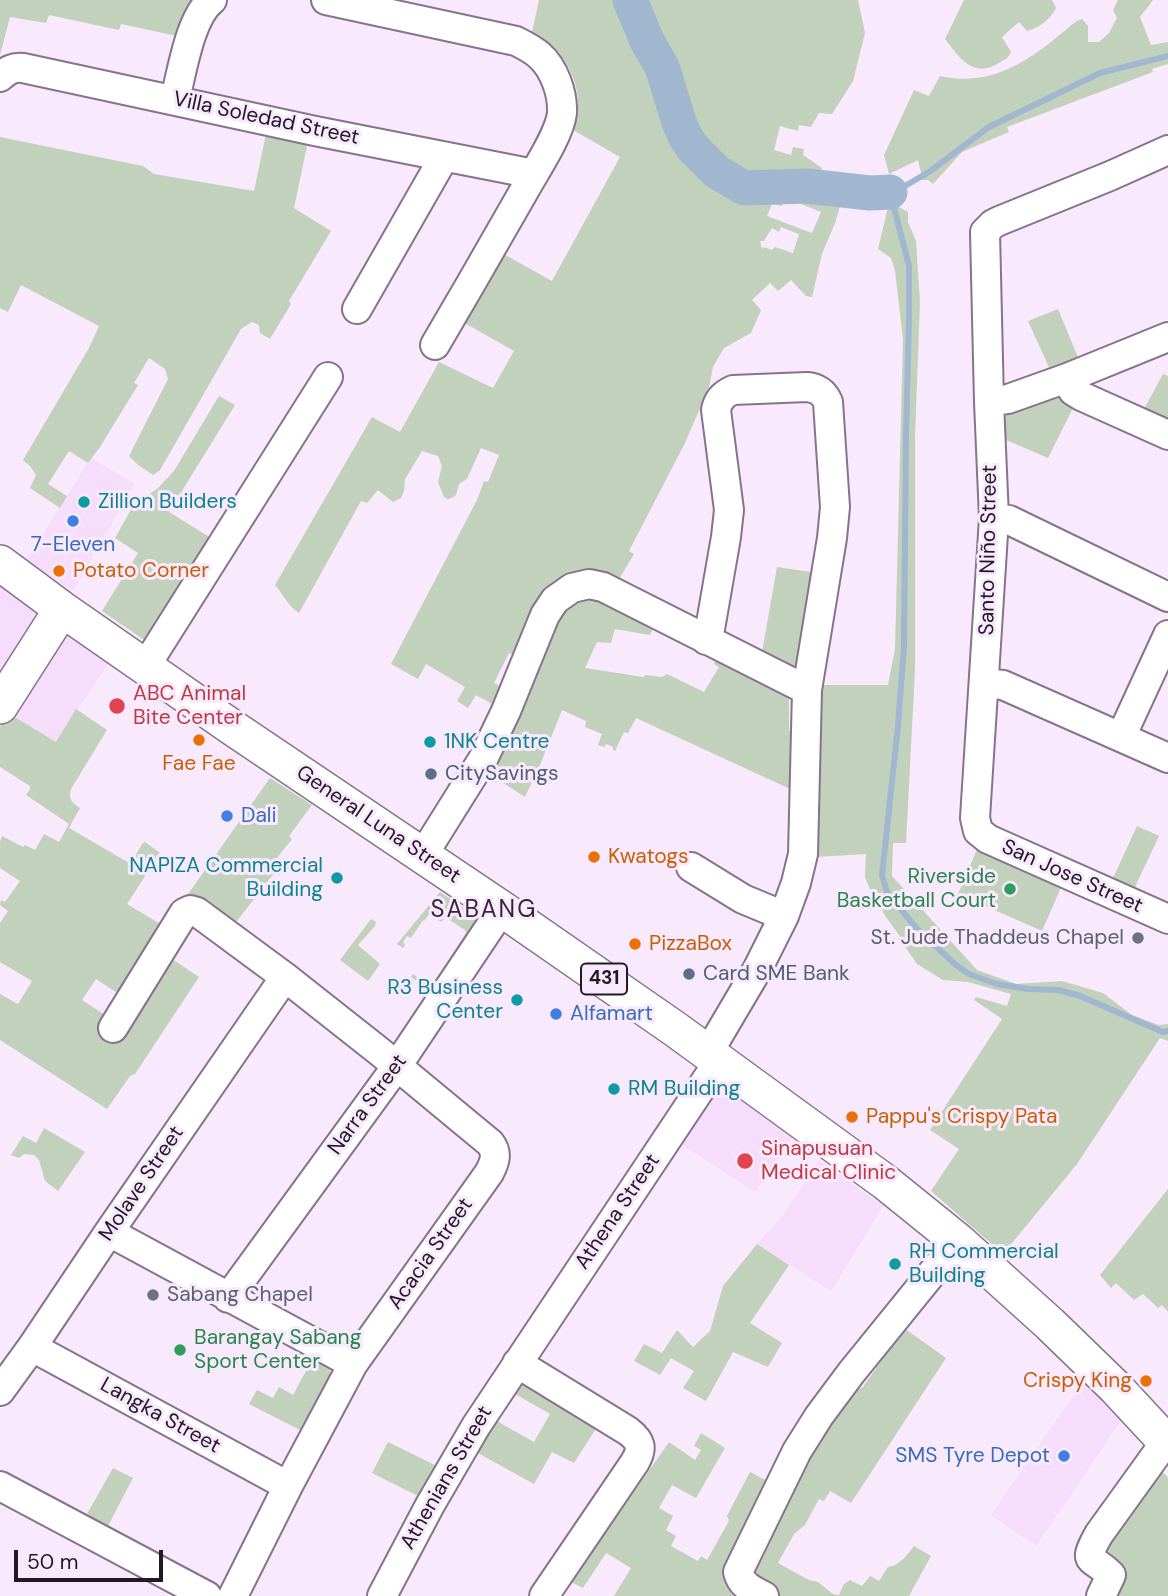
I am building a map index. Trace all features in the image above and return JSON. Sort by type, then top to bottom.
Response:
[{"type":"main road","name":"General Luna Street","points":[[0,564],[145,667],[502,909],[714,1057],[885,1182],[958,1241],[1058,1332],[1116,1388],[1167,1443]]},
{"type":"main road","points":[[0,705],[62,609]]},
{"type":"street","points":[[175,99],[195,25],[212,0]]},
{"type":"street","points":[[326,0],[516,41],[540,55],[557,84],[562,114],[559,127],[435,345]]},
{"type":"street","name":"Villa Soledad Street","points":[[0,76],[16,67],[23,68],[315,131],[534,174]]},
{"type":"street","name":"Santo Niño Street","points":[[978,831],[975,818],[994,518],[985,236],[988,228],[999,221],[1168,150]]},
{"type":"street","points":[[357,309],[444,157]]},
{"type":"street","points":[[989,402],[1008,399],[1067,378],[1168,337]]},
{"type":"street","points":[[145,667],[328,377]]},
{"type":"street","points":[[1067,378],[1073,391],[1081,396],[1168,435]]},
{"type":"street","name":"Athena Street","points":[[517,1363],[714,1057],[784,916],[796,883],[803,854],[807,690],[835,507],[828,402],[824,394],[817,389],[807,387],[733,390],[718,402],[716,410],[728,499],[728,521],[706,640]]},
{"type":"street","points":[[994,518],[1009,520],[1168,597]]},
{"type":"street","points":[[423,855],[483,759],[506,711],[545,615],[555,600],[572,588],[589,584],[603,587],[807,690]]},
{"type":"street","points":[[1121,737],[1168,635]]},
{"type":"street","points":[[984,683],[1003,685],[1168,758]]},
{"type":"street","name":"San Jose Street","points":[[978,831],[988,839],[1168,919]]},
{"type":"street","points":[[691,867],[743,899],[784,916]]},
{"type":"street","name":"Narra Street","points":[[228,1298],[397,1066],[502,909]]},
{"type":"street","name":"Acacia Street","points":[[113,1028],[184,913],[190,910],[197,912],[285,977],[493,1146],[495,1157],[489,1173],[353,1364],[233,1596]]},
{"type":"street","name":"Molave Street","points":[[0,1391],[285,977]]},
{"type":"street","points":[[109,1233],[353,1364]]},
{"type":"street","points":[[764,1596],[744,1584],[738,1572],[797,1451],[850,1373],[958,1241]]},
{"type":"street","name":"Langka Street","points":[[32,1347],[288,1486]]},
{"type":"street","points":[[517,1363],[628,1431],[637,1438],[640,1446],[635,1462],[544,1596]]},
{"type":"street","name":"Athenians Street","points":[[382,1596],[430,1505],[517,1363]]},
{"type":"street","points":[[1101,1596],[1111,1575],[1090,1560],[1090,1550],[1167,1443]]},
{"type":"street","points":[[0,1486],[208,1596]]},
{"type":"shaded area","points":[[91,458],[135,484],[73,591],[26,561]]},
{"type":"shaded area","points":[[0,564],[61,609],[0,702]]},
{"type":"shaded area","points":[[63,629],[110,661],[56,742],[8,713]]},
{"type":"shaded area","points":[[714,1078],[794,1136],[755,1192],[672,1138]]},
{"type":"shaded area","points":[[819,1160],[883,1206],[831,1291],[757,1244],[784,1214]]},
{"type":"shaded area","name":"SMS Tyre Depot","points":[[1084,1380],[1122,1419],[1036,1546],[991,1515]]},
{"type":"green space","points":[[0,0],[194,0],[183,18],[177,36],[121,24],[119,30],[49,15],[46,23],[10,17],[0,55]]},
{"type":"green space","points":[[539,0],[858,0],[865,33],[853,81],[832,114],[819,113],[811,127],[799,125],[798,131],[780,126],[774,150],[791,155],[793,147],[804,149],[803,155],[822,168],[821,180],[849,183],[877,181],[894,187],[907,184],[921,173],[918,160],[889,174],[884,155],[914,90],[929,96],[940,76],[971,79],[1013,67],[1082,19],[1088,26],[1088,42],[1099,42],[1109,33],[1117,18],[1113,10],[1118,0],[1153,0],[1140,17],[1151,45],[1168,42],[1168,64],[1007,127],[1009,132],[962,152],[933,184],[928,180],[920,180],[897,193],[897,206],[908,212],[908,222],[916,241],[920,302],[915,436],[915,670],[906,843],[893,843],[892,876],[977,970],[1016,984],[1062,981],[1103,993],[1132,1015],[1159,1025],[1168,1024],[1168,1041],[1160,1038],[1077,1164],[1003,1254],[931,1191],[959,1149],[930,1130],[1002,1019],[974,1000],[976,997],[1007,1006],[1011,994],[968,982],[943,980],[917,964],[871,892],[865,877],[866,854],[815,857],[816,685],[888,685],[895,649],[903,339],[895,271],[891,258],[878,249],[889,203],[887,197],[863,195],[842,199],[822,254],[812,297],[806,296],[791,280],[778,291],[770,283],[752,300],[761,310],[751,333],[724,348],[713,367],[709,388],[684,445],[629,551],[634,554],[614,588],[590,578],[518,657],[509,653],[494,683],[502,687],[494,705],[476,695],[468,708],[457,701],[465,687],[426,664],[418,679],[391,664],[477,500],[484,481],[488,482],[499,455],[481,448],[467,479],[459,484],[456,495],[448,499],[444,497],[438,482],[442,466],[438,456],[422,451],[405,479],[401,498],[393,502],[378,490],[367,503],[361,501],[299,613],[275,585],[372,417],[400,432],[439,362],[493,388],[514,351],[461,321],[500,252],[552,281],[620,157],[573,130],[578,113],[578,96],[571,73],[559,53],[532,32]],"holes":[[[786,198],[821,212],[812,233],[767,216],[772,204],[782,206]],[[781,227],[799,234],[793,253],[775,247],[772,250],[764,247],[762,249],[760,241],[764,241],[772,228],[779,232]]]},
{"type":"green space","points":[[964,0],[1052,0],[1056,8],[1048,19],[1031,30],[1027,31],[1019,22],[1002,37],[1011,52],[1009,56],[982,69],[968,64],[945,39]]},
{"type":"green space","points":[[266,134],[308,141],[294,208],[331,231],[289,301],[291,304],[270,339],[260,333],[259,325],[252,322],[241,329],[160,470],[153,475],[129,456],[168,379],[165,369],[149,358],[134,383],[138,385],[88,463],[69,451],[48,484],[67,496],[60,508],[30,488],[36,475],[23,460],[89,348],[99,326],[21,285],[8,312],[0,308],[0,137],[143,166],[154,174],[254,191]]},
{"type":"green space","points":[[1058,309],[1080,362],[1052,374],[1028,321]]},
{"type":"green space","points":[[1163,374],[1168,376],[1168,421],[1144,409]]},
{"type":"green space","points":[[1055,395],[1075,404],[1048,458],[1004,439],[1002,420],[1008,410]]},
{"type":"green space","points":[[219,396],[235,405],[169,512],[216,541],[150,644],[102,611],[138,553],[115,538],[133,506],[158,488],[174,471]]},
{"type":"green space","points":[[777,567],[818,573],[805,673],[761,658]]},
{"type":"green space","points":[[581,593],[656,622],[650,635],[615,629],[611,643],[597,642],[585,668],[643,677],[662,677],[667,674],[704,692],[719,667],[714,664],[719,656],[789,695],[789,731],[801,732],[801,794],[636,718],[628,733],[624,732],[615,751],[606,744],[604,747],[598,745],[602,734],[585,727],[586,721],[562,710],[525,797],[483,770],[548,619]]},
{"type":"green space","points":[[76,709],[107,730],[71,789],[71,800],[80,808],[69,828],[131,864],[145,842],[160,853],[127,904],[167,928],[125,998],[96,979],[82,1000],[111,1019],[166,955],[199,977],[135,1074],[130,1076],[107,1109],[0,1040],[0,994],[18,1004],[32,981],[0,962],[0,923],[8,911],[0,905],[1,900],[5,902],[20,881],[0,868],[0,842],[2,836],[35,850],[44,834],[59,842],[69,824],[26,795],[30,786],[0,767],[0,727],[8,713],[56,742]]},
{"type":"green space","points":[[270,778],[312,805],[289,836],[292,839],[277,858],[282,863],[233,926],[197,900],[186,897]]},
{"type":"green space","points":[[1137,826],[1159,836],[1135,887],[1113,878]]},
{"type":"green space","name":"Riverside Basketball Court","points":[[978,847],[1063,883],[1042,931],[958,894]]},
{"type":"green space","points":[[440,892],[479,918],[431,992],[411,977],[413,974],[432,985],[466,933],[465,930],[445,917],[441,922],[429,914],[411,938],[407,936],[403,948],[397,944]]},
{"type":"green space","points":[[371,919],[376,922],[375,926],[358,945],[380,964],[368,981],[340,960]]},
{"type":"green space","points":[[44,1128],[85,1152],[58,1191],[45,1181],[39,1160],[34,1155],[24,1154],[19,1158],[11,1155],[23,1136],[36,1143]]},
{"type":"green space","points":[[1168,1189],[1168,1312],[1162,1305],[1158,1308],[1143,1294],[1134,1300],[1116,1283],[1111,1288],[1100,1275]]},
{"type":"green space","points":[[757,1244],[789,1265],[750,1323],[782,1343],[768,1367],[733,1352],[706,1401],[683,1388],[694,1371],[671,1358],[660,1375],[634,1361],[644,1344],[662,1353],[677,1330],[693,1347],[710,1331],[723,1286]]},
{"type":"green space","points":[[904,1328],[946,1358],[851,1503],[830,1491],[824,1501],[819,1499],[805,1525],[794,1534],[778,1563],[839,1595],[844,1584],[850,1580],[862,1586],[870,1576],[879,1581],[888,1567],[899,1562],[914,1546],[931,1556],[909,1596],[778,1596],[752,1581],[745,1568],[798,1470],[848,1394],[863,1387]]},
{"type":"green space","points":[[314,1356],[328,1366],[330,1376],[300,1430],[249,1404],[257,1390],[273,1398],[279,1387],[293,1395]]},
{"type":"green space","points":[[528,1382],[599,1424],[574,1463],[552,1452],[534,1484],[476,1452],[495,1420],[534,1442],[550,1414],[515,1394]]},
{"type":"green space","points":[[701,1433],[725,1448],[696,1498],[672,1485],[659,1508],[673,1516],[666,1530],[676,1536],[671,1546],[698,1561],[701,1556],[707,1560],[729,1521],[727,1516],[750,1472],[771,1483],[733,1596],[614,1596],[631,1568],[606,1553],[583,1588],[571,1582],[669,1442],[695,1460],[701,1450],[694,1446]]},
{"type":"green space","points":[[388,1442],[439,1467],[422,1498],[372,1473]]},
{"type":"green space","points":[[113,1468],[133,1478],[108,1526],[87,1514]]},
{"type":"green space","points":[[1161,1470],[1168,1478],[1168,1596],[1111,1596],[1125,1572],[1103,1549]]},
{"type":"waterway","points":[[630,0],[647,41],[662,67],[685,136],[717,172],[744,188],[807,186],[870,193],[890,192]]},
{"type":"waterway","points":[[1168,56],[1100,73],[989,127],[929,172],[890,192],[909,266],[909,321],[904,646],[882,875],[887,892],[916,928],[969,974],[997,984],[1058,990],[1080,996],[1163,1032],[1168,1031]]},
{"type":"place","name":"Zillion Builders","points":[[84,502]]},
{"type":"place","name":"7-Eleven","points":[[73,521]]},
{"type":"place","name":"Potato Corner","points":[[59,571]]},
{"type":"place","name":"ABC Animal Bite Center","points":[[117,706]]},
{"type":"place","name":"Fae Fae","points":[[199,740]]},
{"type":"place","name":"1NK Centre","points":[[430,742]]},
{"type":"place","name":"CitySavings","points":[[431,774]]},
{"type":"place","name":"Dali","points":[[227,816]]},
{"type":"place","name":"Kwatogs","points":[[594,857]]},
{"type":"place","name":"NAPIZA Commercial Building","points":[[337,878]]},
{"type":"place","name":"Riverside Basketball Court","points":[[1010,889]]},
{"type":"place","name":"St. Jude Thaddeus Chapel","points":[[1138,938]]},
{"type":"place","name":"PizzaBox","points":[[635,944]]},
{"type":"place","name":"Card SME Bank","points":[[689,974]]},
{"type":"place","name":"R3 Business Center","points":[[517,1000]]},
{"type":"place","name":"Alfamart","points":[[556,1014]]},
{"type":"place","name":"RM Building","points":[[614,1089]]},
{"type":"place","name":"Pappu's Crispy Pata","points":[[852,1117]]},
{"type":"place","name":"Sinapusuan Medical Clinic","points":[[745,1161]]},
{"type":"place","name":"RH Commercial Building","points":[[895,1264]]},
{"type":"place","name":"Sabang Chapel","points":[[153,1295]]},
{"type":"place","name":"Barangay Sabang Sport Center","points":[[180,1350]]},
{"type":"place","name":"Crispy King","points":[[1146,1381]]},
{"type":"place","name":"SMS Tyre Depot","points":[[1064,1456]]},
{"type":"district","name":"SABANG","points":[[484,911]]}]
